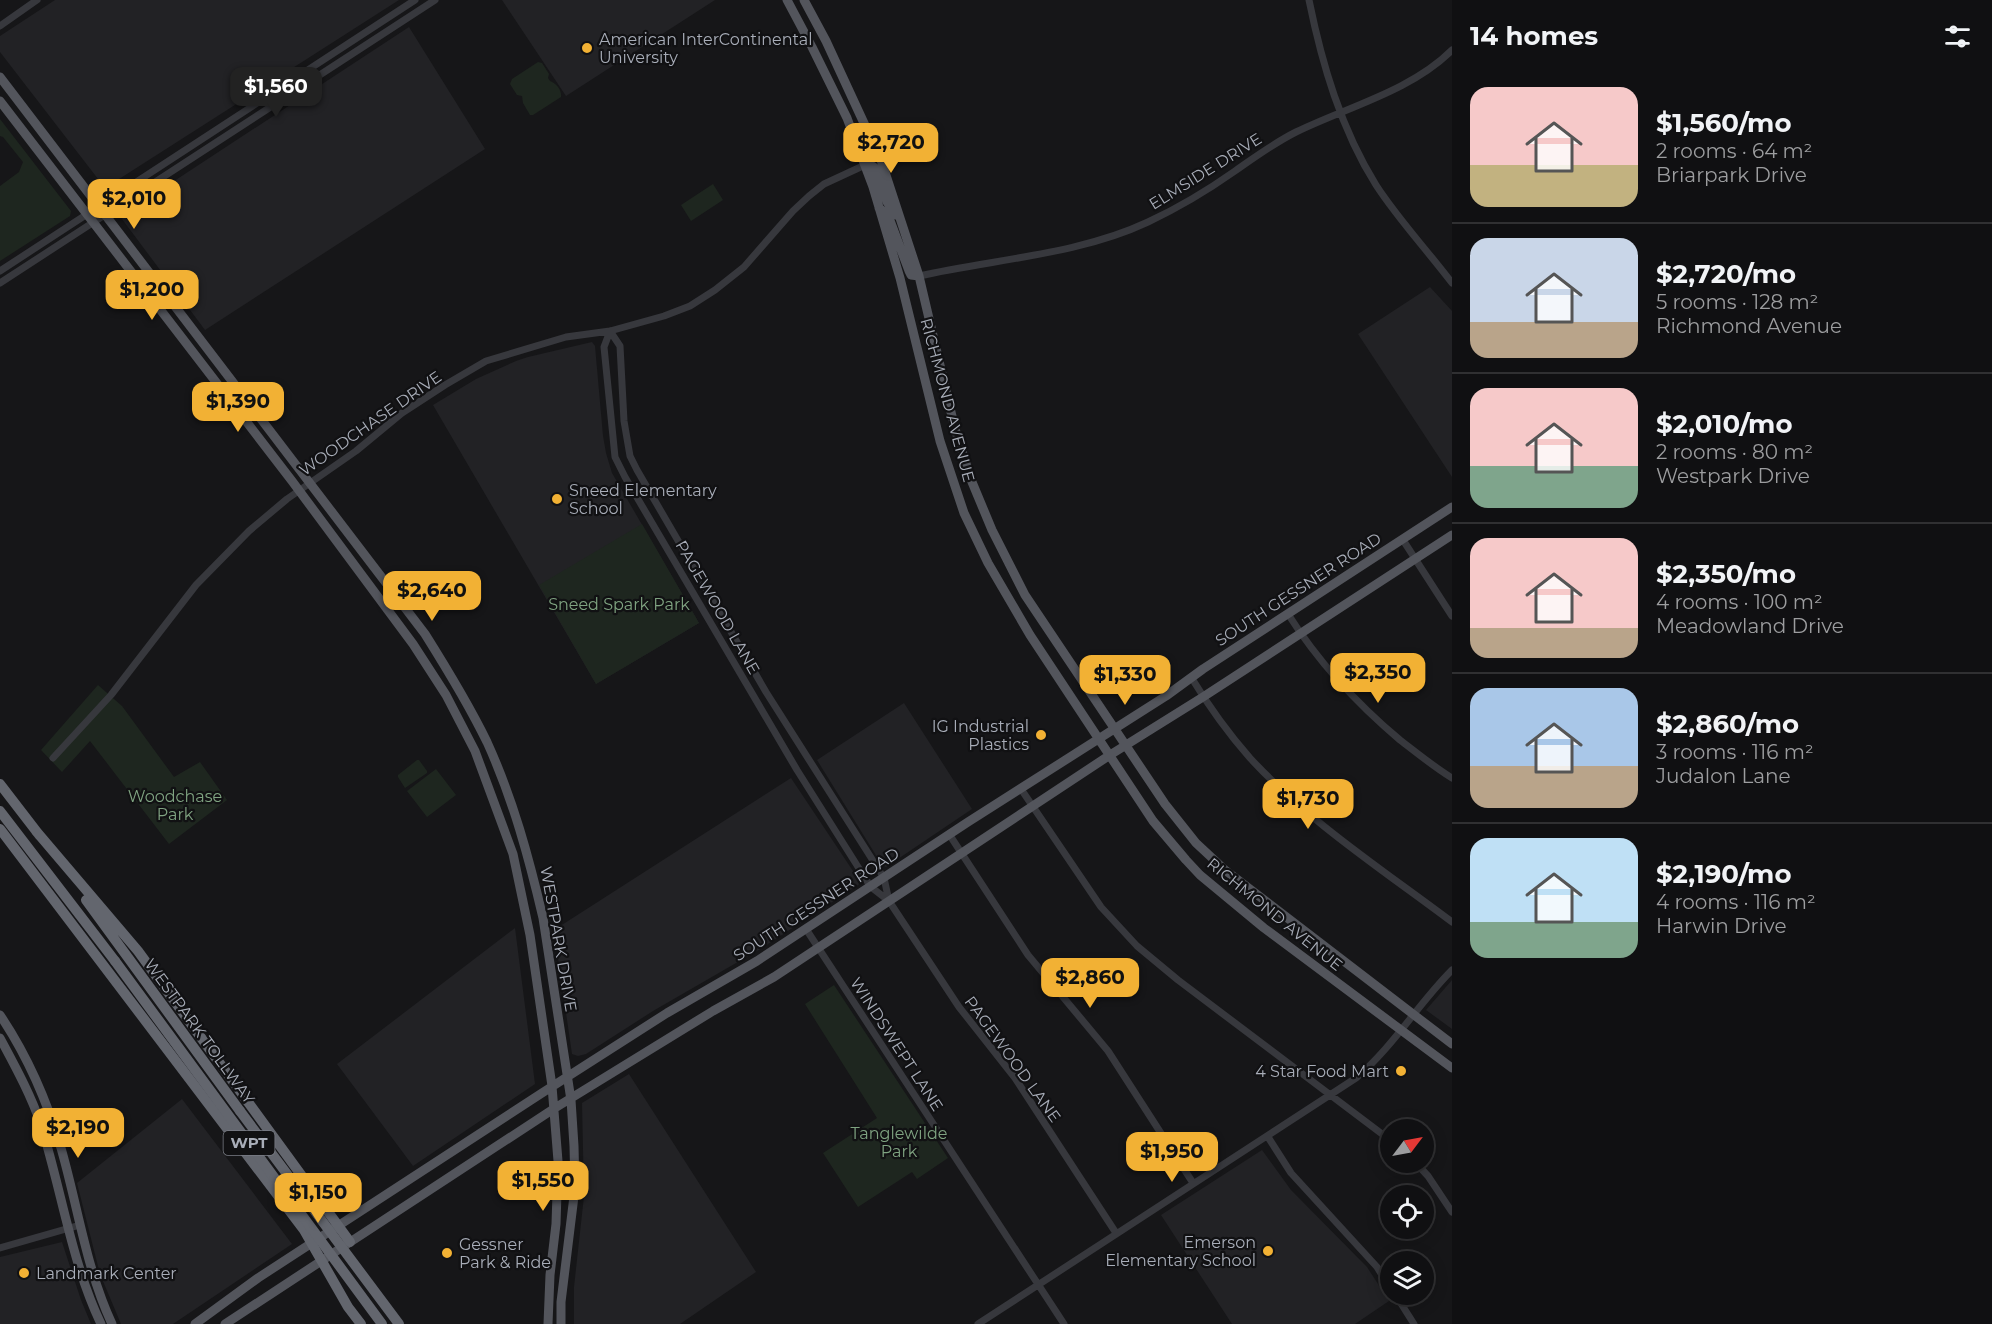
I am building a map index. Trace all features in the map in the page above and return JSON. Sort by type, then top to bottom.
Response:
[{"type":"highway","name":"WESTPARK TOLLWAY","points":[[0,784],[399,1324]]},
{"type":"highway","name":"WESTPARK TOLLWAY","points":[[0,811],[115,961],[382,1324]]},
{"type":"highway","points":[[0,829],[304,1230],[348,1307],[361,1324]]},
{"type":"highway","points":[[36,831],[138,951],[350,1242]]},
{"type":"main road","name":"RICHMOND AVENUE","points":[[787,0],[847,118],[879,208],[900,278],[940,441],[964,513],[988,563],[1030,635],[1169,842],[1200,875],[1264,928],[1452,1068]]},
{"type":"main road","name":"RICHMOND AVENUE","points":[[804,0],[873,141],[918,276],[945,391],[965,464],[979,501],[1016,578],[1048,630],[1165,804],[1190,837],[1247,887],[1452,1044]]},
{"type":"main road","points":[[812,47],[826,41]]},
{"type":"main road","name":"WESTPARK DRIVE","points":[[0,77],[425,634],[487,742],[527,850],[543,918],[571,1100],[574,1188],[561,1320]]},
{"type":"main road","name":"WESTPARK DRIVE","points":[[0,101],[299,490],[413,644],[446,695],[475,751],[513,854],[535,961],[555,1108],[558,1172],[548,1320]]},
{"type":"main road","points":[[14,119],[25,110]]},
{"type":"main road","points":[[864,165],[869,164],[874,167],[887,202],[900,220]]},
{"type":"main road","points":[[879,208],[888,214],[911,275],[918,276]]},
{"type":"main road","points":[[929,397],[945,391]]},
{"type":"main road","points":[[232,403],[242,395]]},
{"type":"main road","name":"SOUTH GESSNER ROAD","points":[[195,1324],[258,1278],[312,1245],[552,1086],[806,929],[949,834],[1116,729],[1191,677],[1452,507]]},
{"type":"main road","points":[[225,1324],[555,1108],[713,1011],[774,977],[1110,755],[1452,536]]},
{"type":"main road","points":[[1030,635],[1048,630]]},
{"type":"main road","points":[[513,854],[527,850]]},
{"type":"main road","points":[[1234,903],[1247,887]]},
{"type":"main road","points":[[535,961],[549,959]]},
{"type":"main road","points":[[703,993],[713,1011]]},
{"type":"main road","points":[[0,1015],[23,1052],[43,1097],[61,1147],[97,1288],[112,1324]]},
{"type":"main road","points":[[0,1038],[21,1077],[40,1123],[84,1285],[100,1324]]},
{"type":"main road","points":[[31,1102],[43,1097]]},
{"type":"main road","points":[[435,1163],[446,1180]]},
{"type":"main road","points":[[548,1320],[561,1320]]},
{"type":"street","points":[[0,26],[37,0]]},
{"type":"street","points":[[0,271],[415,0]]},
{"type":"street","points":[[0,283],[435,0]]},
{"type":"street","points":[[1309,0],[1329,83],[1340,112],[1374,182],[1452,283]]},
{"type":"street","name":"ELMSIDE DRIVE","points":[[918,276],[955,267],[1038,255],[1111,237],[1132,229],[1158,217],[1216,183],[1263,150],[1295,132],[1408,82],[1452,50]]},
{"type":"street","name":"WOODCHASE DRIVE","points":[[53,758],[111,694],[208,572],[249,531],[299,490],[356,451],[420,400],[486,361],[566,337],[610,331],[690,306],[744,267],[809,196],[824,184],[864,165]]},
{"type":"street","name":"PAGEWOOD LANE","points":[[610,331],[620,346],[624,421],[630,456],[760,683],[884,878],[889,901]]},
{"type":"street","name":"PAGEWOOD LANE","points":[[610,331],[604,348],[615,457],[625,477],[781,744],[871,887],[889,901],[959,1007],[1015,1078],[1116,1233]]},
{"type":"street","points":[[1403,540],[1452,616]]},
{"type":"street","points":[[1288,614],[1321,662],[1355,700],[1415,752],[1452,778]]},
{"type":"street","points":[[1191,677],[1203,697],[1250,757],[1314,818],[1452,922]]},
{"type":"street","points":[[1022,789],[1101,907],[1137,946],[1178,980],[1380,1132]]},
{"type":"street","points":[[949,834],[1028,955],[1103,1045],[1193,1184]]},
{"type":"street","name":"WINDSWEPT LANE","points":[[806,929],[1064,1324]]},
{"type":"street","points":[[978,1324],[1268,1137],[1371,1065],[1452,970]]},
{"type":"street","points":[[1268,1137],[1291,1173],[1380,1273]]},
{"type":"street","points":[[1425,1173],[1452,1212]]},
{"type":"street","points":[[0,1248],[80,1225]]},
{"type":"street","points":[[1402,1305],[1414,1324]]},
{"type":"shaded area","points":[[55,0],[399,0],[105,188],[0,52],[0,36]]},
{"type":"shaded area","name":"American InterContinental University","points":[[502,0],[715,0],[566,96]]},
{"type":"shaded area","points":[[409,27],[485,149],[205,330],[122,219],[127,212]]},
{"type":"shaded area","points":[[1430,287],[1452,311],[1452,477],[1358,334]]},
{"type":"shaded area","name":"Sneed Elementary School","points":[[592,342],[595,346],[603,436],[612,473],[699,623],[596,684],[433,405],[476,379],[516,361]]},
{"type":"shaded area","points":[[904,703],[972,809],[886,867],[882,865],[817,760]]},
{"type":"shaded area","points":[[791,778],[861,883],[762,948],[653,1011],[586,1054],[578,1056],[572,1054],[554,930]]},
{"type":"shaded area","points":[[515,928],[535,1084],[413,1166],[337,1064]]},
{"type":"shaded area","points":[[1452,980],[1452,1029],[1426,1010]]},
{"type":"shaded area","points":[[629,1074],[756,1272],[680,1324],[574,1324],[574,1287],[584,1196],[582,1103]]},
{"type":"shaded area","points":[[182,1099],[292,1244],[173,1324],[121,1324],[100,1274],[77,1183]]},
{"type":"shaded area","name":"Emerson Elementary School","points":[[1262,1150],[1291,1190],[1367,1267],[1380,1287],[1380,1305],[1383,1305],[1355,1324],[1232,1324],[1161,1215]]},
{"type":"shaded area","name":"Landmark Center","points":[[62,1242],[91,1324],[0,1324],[0,1257]]},
{"type":"green space","points":[[538,62],[542,63],[549,74],[550,81],[558,87],[561,97],[530,115],[522,96],[517,95],[510,84],[512,79]]},
{"type":"green space","points":[[0,119],[71,211],[70,216],[0,261],[0,186],[19,172],[23,162],[0,136]]},
{"type":"green space","points":[[713,184],[723,200],[691,221],[681,205]]},
{"type":"green space","name":"Sneed Spark Park","points":[[642,524],[699,623],[596,684],[539,585]]},
{"type":"green space","name":"Woodchase Park","points":[[98,685],[122,706],[174,777],[200,762],[227,800],[169,844],[90,741],[62,772],[41,750]]},
{"type":"green space","points":[[417,760],[427,773],[405,788],[398,775]]},
{"type":"green space","points":[[436,769],[456,795],[427,817],[407,791]]},
{"type":"green space","name":"Tanglewilde Park","points":[[834,985],[948,1158],[917,1179],[912,1172],[858,1207],[823,1153],[877,1118],[805,1004]]},
{"type":"place","name":"American InterContinental University","points":[[587,48]]},
{"type":"place","name":"Sneed Elementary School","points":[[557,499]]},
{"type":"place","name":"IG Industrial Plastics","points":[[1041,735]]},
{"type":"place","name":"4 Star Food Mart","points":[[1401,1071]]},
{"type":"place","name":"Emerson Elementary School","points":[[1268,1251]]},
{"type":"place","name":"Gessner Park & Ride","points":[[447,1253]]},
{"type":"place","name":"Landmark Center","points":[[24,1273]]}]
